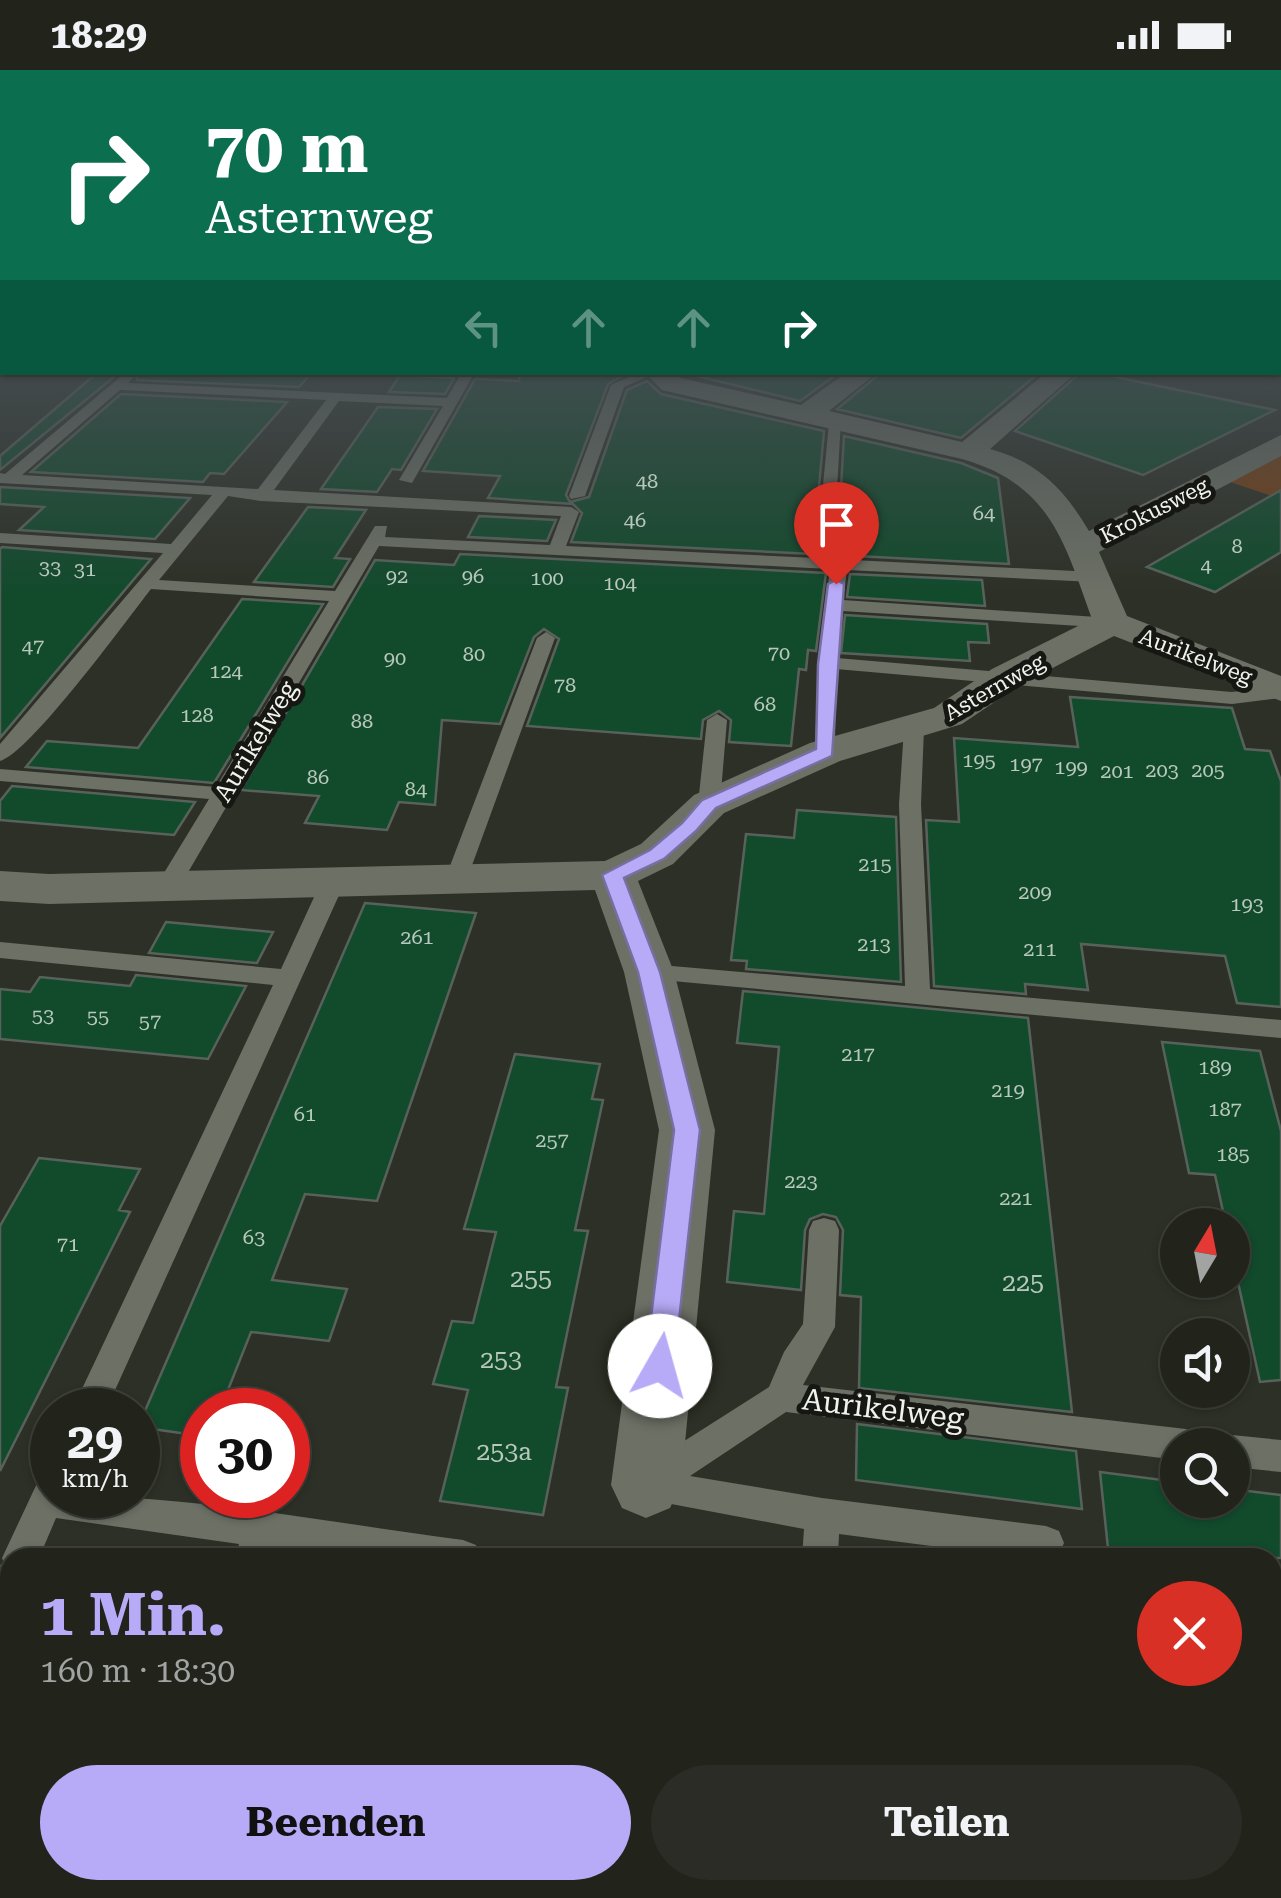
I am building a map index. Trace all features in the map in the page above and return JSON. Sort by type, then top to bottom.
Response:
[{"type":"street","points":[[836,422],[968,452],[1002,462],[1032,478],[1054,503],[1087,563],[1112,623]]},
{"type":"street","points":[[968,452],[1004,422]]},
{"type":"street","name":"Krokusweg","points":[[1087,563],[1281,444]]},
{"type":"street","name":"Asternweg","points":[[613,875],[657,854],[709,804],[868,736],[914,728],[948,716],[1006,677],[1112,623]]},
{"type":"street","name":"Aurikelweg","points":[[1112,623],[1281,690]]},
{"type":"street","points":[[0,886],[49,889],[613,875],[649,972],[687,1130],[646,1484]]},
{"type":"lane","points":[[4,479],[72,422]]},
{"type":"lane","points":[[261,496],[315,422]]},
{"type":"lane","points":[[407,480],[441,422]]},
{"type":"lane","points":[[556,551],[604,422]]},
{"type":"lane","points":[[821,422],[832,565],[825,752]]},
{"type":"lane","points":[[4,479],[393,504],[574,504]]},
{"type":"lane","points":[[0,756],[25,732],[222,494]]},
{"type":"lane","name":"Aurikelweg","points":[[168,886],[375,541],[393,504]]},
{"type":"lane","points":[[0,538],[176,550]]},
{"type":"lane","points":[[375,541],[832,565],[1087,563]]},
{"type":"lane","points":[[147,584],[342,597]]},
{"type":"lane","points":[[832,605],[1112,623]]},
{"type":"lane","points":[[456,879],[546,638]]},
{"type":"lane","points":[[827,664],[1232,698],[1281,690]]},
{"type":"lane","points":[[709,804],[717,720]]},
{"type":"lane","points":[[914,728],[910,804],[918,996]]},
{"type":"lane","points":[[0,775],[223,794]]},
{"type":"lane","points":[[99,1388],[333,882]]},
{"type":"lane","points":[[0,950],[289,978]]},
{"type":"lane","points":[[649,972],[1281,1030]]},
{"type":"lane","points":[[782,1396],[795,1362],[818,1328],[824,1230]]},
{"type":"lane","name":"Aurikelweg","points":[[646,1484],[782,1396],[1160,1442]]},
{"type":"lane","points":[[1250,1452],[1281,1456]]},
{"type":"lane","points":[[646,1484],[822,1515],[1046,1543]]},
{"type":"lane","points":[[820,1548],[822,1515]]},
{"type":"lane","points":[[25,1548],[39,1518]]},
{"type":"lane","points":[[152,1518],[258,1543],[326,1548]]},
{"type":"shaded area","points":[[1281,452],[1281,499],[1227,481]]},
{"type":"building","points":[[39,422],[58,422],[0,470],[0,456]]},
{"type":"building","points":[[88,422],[269,422],[224,474],[210,473],[203,482],[31,472]]},
{"type":"building","points":[[367,422],[429,422],[401,470],[392,469],[377,492],[321,489]]},
{"type":"building","points":[[451,422],[594,422],[566,495],[570,502],[589,497],[616,422],[786,422],[824,431],[813,554],[571,542],[582,513],[573,504],[488,498],[500,476],[423,471]]},
{"type":"building","points":[[894,422],[980,422],[961,438]]},
{"type":"building","points":[[1025,422],[1250,422],[1143,475],[1015,431]]},
{"type":"building","points":[[844,436],[961,463],[998,478],[1009,564],[837,555]]},
{"type":"building","points":[[0,487],[190,498],[155,539],[19,530],[44,507],[0,504]]},
{"type":"building","points":[[1281,490],[1281,552],[1215,592],[1147,567]]},
{"type":"building","points":[[308,507],[366,510],[335,558],[350,559],[333,587],[254,582]]},
{"type":"building","points":[[479,516],[556,520],[547,541],[468,537]]},
{"type":"building","points":[[0,549],[151,559],[0,738]]},
{"type":"building","points":[[460,554],[826,573],[816,651],[808,650],[806,670],[799,669],[791,746],[729,742],[731,720],[719,711],[703,720],[701,739],[527,726],[559,639],[544,629],[534,637],[500,724],[442,720],[435,805],[399,802],[387,830],[305,823],[319,796],[241,790],[375,560],[454,565]]},
{"type":"building","points":[[850,574],[982,580],[985,606],[847,597]]},
{"type":"building","points":[[242,599],[323,604],[214,783],[26,767],[47,741],[138,748]]},
{"type":"building","points":[[845,615],[987,624],[989,643],[968,642],[970,661],[841,653]]},
{"type":"building","points":[[1070,697],[1232,708],[1245,749],[1270,751],[1281,781],[1281,1007],[1237,1003],[1225,956],[1081,944],[1088,990],[1025,984],[1026,994],[934,986],[926,820],[959,822],[954,738],[1078,747]]},
{"type":"building","points":[[12,786],[195,802],[174,835],[0,820],[0,801]]},
{"type":"building","points":[[797,810],[896,817],[901,982],[746,969],[747,961],[731,960],[746,834],[794,838]]},
{"type":"building","points":[[365,903],[476,913],[377,1201],[305,1194],[272,1280],[347,1289],[329,1341],[251,1332],[229,1388],[180,1388],[180,1433],[160,1430],[160,1388],[155,1388]]},
{"type":"building","points":[[166,922],[273,932],[257,963],[149,953]]},
{"type":"building","points":[[136,975],[246,986],[208,1059],[0,1039],[0,989],[30,992],[40,977],[130,986]]},
{"type":"building","points":[[743,991],[1028,1018],[1072,1412],[859,1388],[861,1297],[840,1295],[843,1230],[836,1217],[823,1214],[810,1219],[805,1230],[801,1290],[727,1282],[734,1211],[764,1214],[779,1047],[737,1043]]},
{"type":"building","points":[[1162,1042],[1260,1051],[1281,1131],[1281,1380],[1260,1382],[1250,1318],[1246,1318],[1241,1298],[1250,1298],[1250,1208],[1222,1208],[1215,1175],[1189,1173]]},
{"type":"building","points":[[515,1054],[600,1064],[592,1099],[603,1100],[575,1230],[588,1231],[556,1387],[568,1388],[543,1515],[440,1501],[468,1390],[433,1384],[452,1321],[473,1323],[496,1232],[464,1229]]},
{"type":"building","points":[[39,1158],[140,1169],[119,1210],[130,1212],[42,1388],[30,1388],[30,1411],[0,1471],[0,1226]]},
{"type":"building","points":[[857,1424],[1076,1451],[1082,1509],[856,1480]]},
{"type":"building","points":[[1100,1472],[1160,1480],[1160,1518],[1250,1518],[1250,1491],[1281,1495],[1281,1548],[1108,1548]]},
{"type":"route","points":[[660,1366],[687,1130],[649,972],[613,875],[657,854],[709,804],[825,752],[827,664],[836,584]]}]
